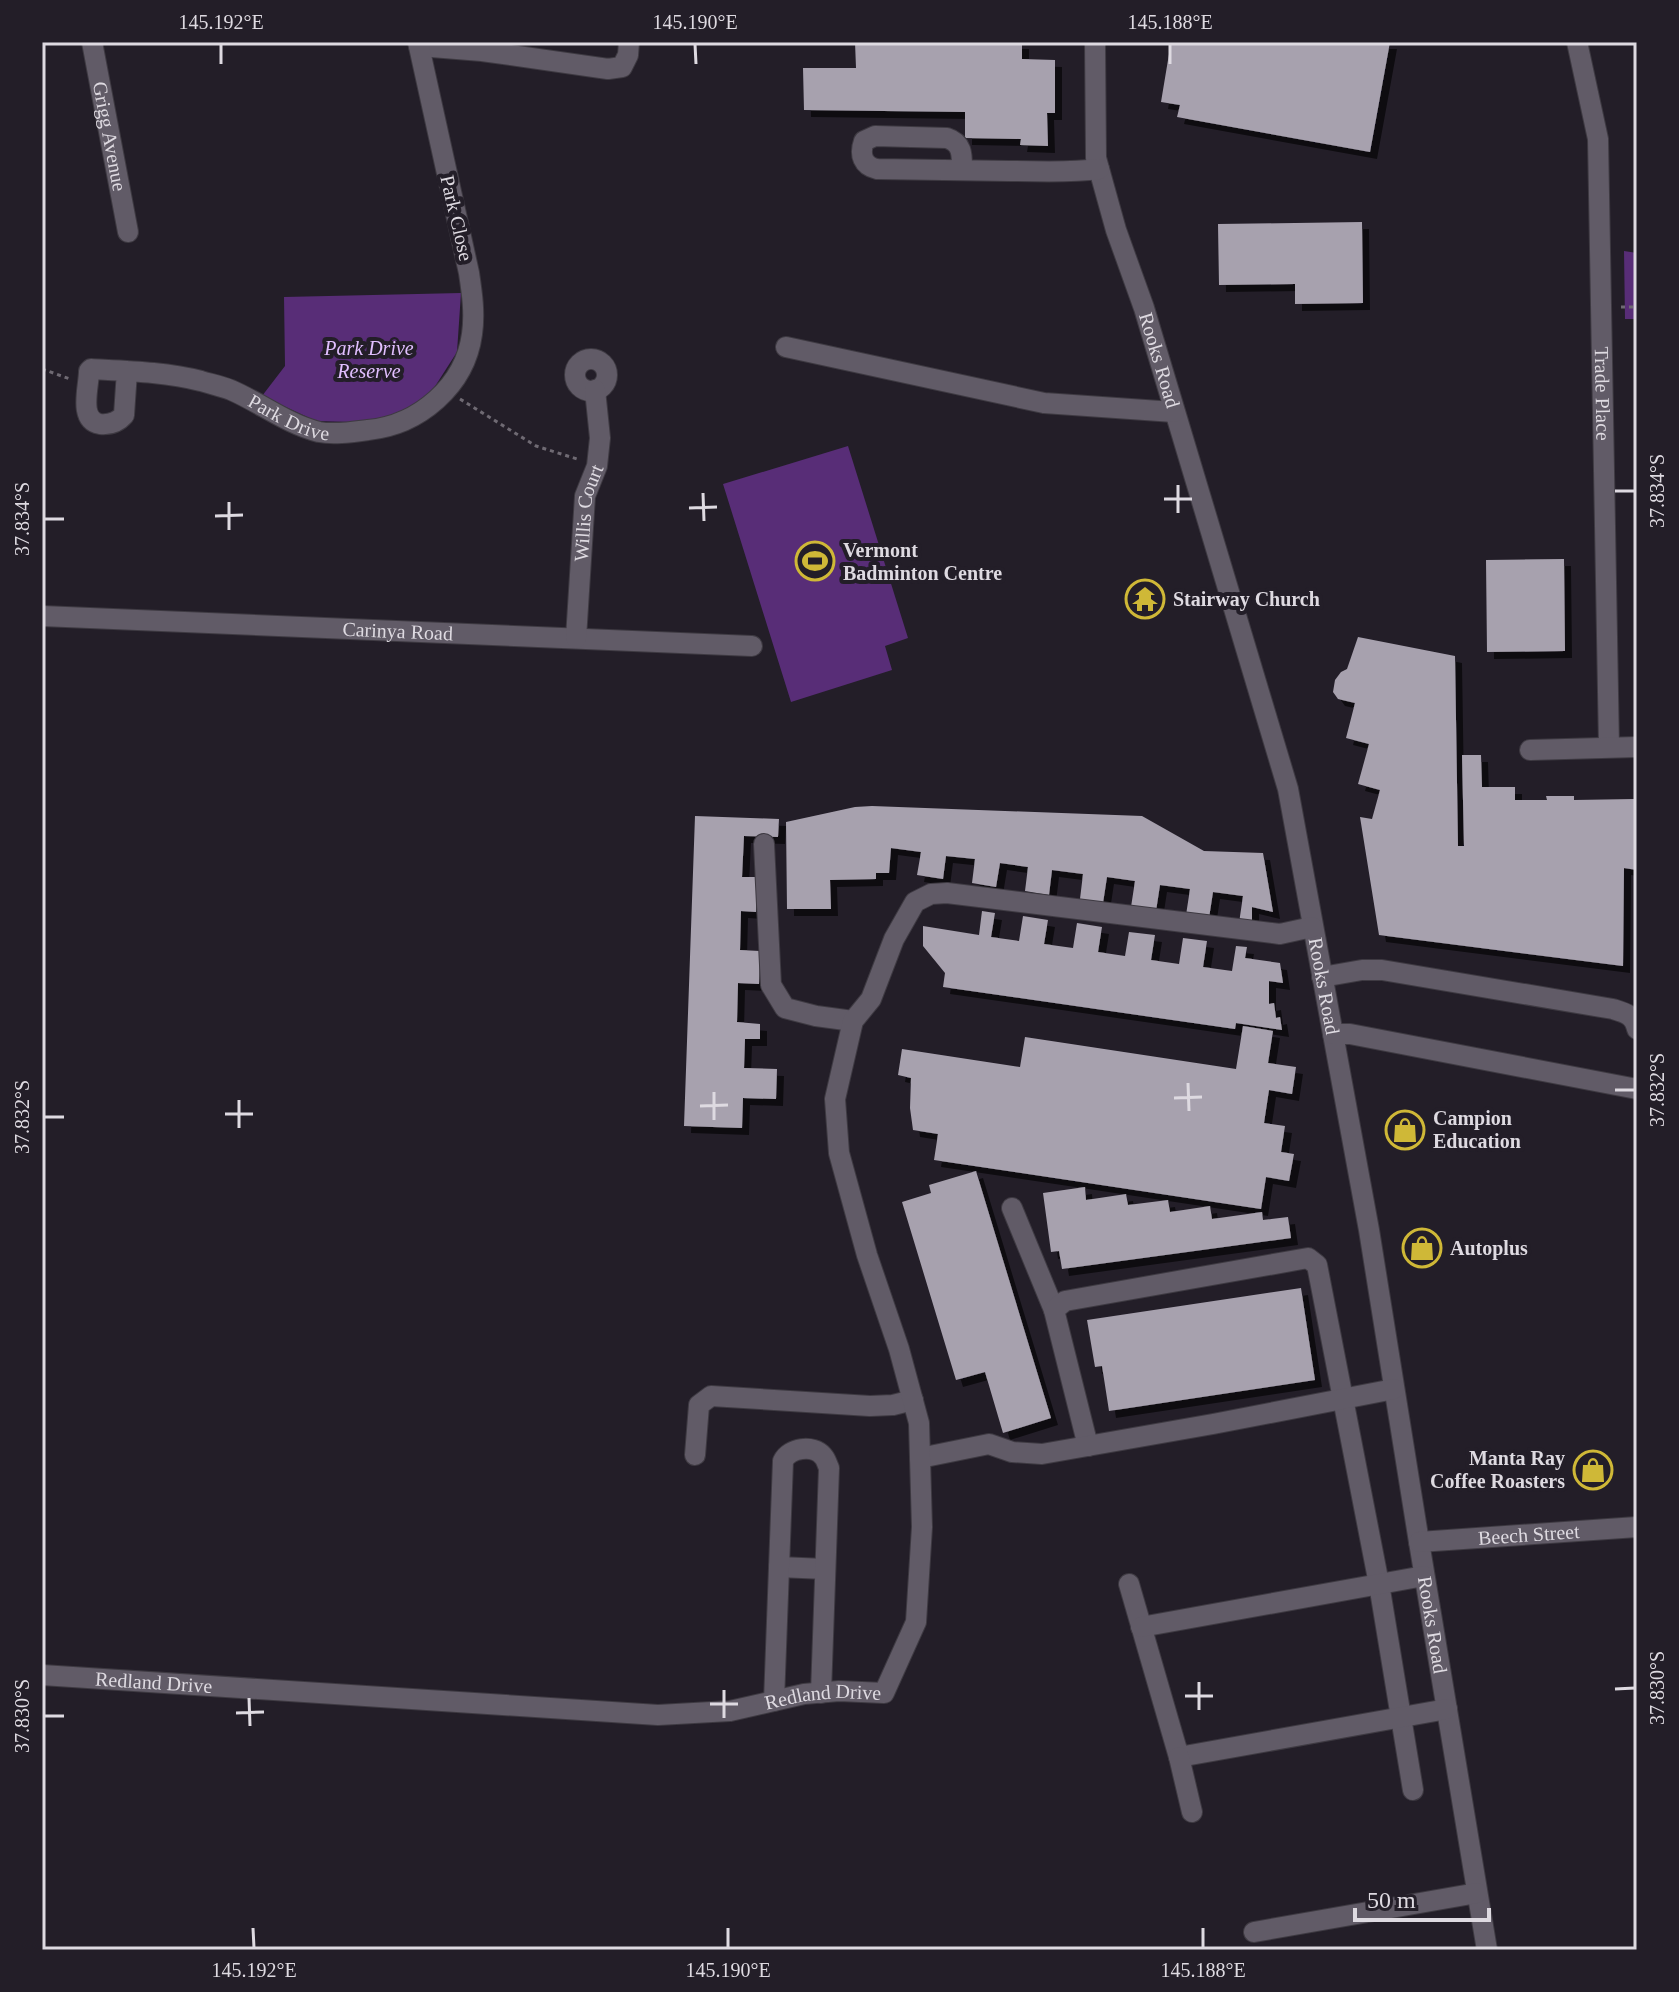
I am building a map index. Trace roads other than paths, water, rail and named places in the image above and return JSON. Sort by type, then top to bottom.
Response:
[{"type":"street","name":"Grigg Avenue","points":[[92,42],[128,232]]},
{"type":"street","points":[[418,44],[608,69],[622,67],[628,55],[629,42]]},
{"type":"street","name":"Rooks Road","points":[[1095,42],[1095,137],[1099,169],[1116,230],[1144,308],[1288,789],[1369,1230],[1487,1950]]},
{"type":"street","name":"Trade Place","points":[[1577,42],[1598,139],[1609,747]]},
{"type":"street","name":"Park Close","points":[[418,44],[469,273],[474,309],[469,348],[454,382],[447,390]]},
{"type":"street","points":[[962,170],[1099,169]]},
{"type":"street","points":[[786,347],[1044,403],[1174,412]]},
{"type":"street","name":"Park Drive","points":[[127,371],[124,415],[115,423],[107,424],[89,419],[91,369],[127,371],[198,380],[229,389],[296,424],[322,433],[376,430],[400,424],[426,409],[447,390]]},
{"type":"street","name":"Willis Court","points":[[576,638],[585,496],[597,466],[600,438],[595,390]]},
{"type":"street","name":"Carinya Road","points":[[42,616],[752,646]]},
{"type":"street","points":[[1530,750],[1637,747]]},
{"type":"street","points":[[764,844],[771,985],[785,1008],[853,1021]]},
{"type":"street","name":"Redland Drive","points":[[42,1675],[658,1715],[730,1711],[804,1694],[839,1691],[884,1693],[916,1622],[922,1527],[919,1423],[839,1153],[835,1099],[853,1021],[871,999],[894,939],[915,902],[931,894],[975,895],[1280,934],[1312,927]]},
{"type":"street","points":[[1322,977],[1382,970],[1613,1009],[1628,1013],[1637,1029]]},
{"type":"street","points":[[1333,1034],[1350,1034],[1637,1089]]},
{"type":"street","points":[[1012,1208],[1054,1310],[1088,1446]]},
{"type":"street","points":[[1054,1310],[1065,1301],[1308,1258],[1317,1265],[1379,1584],[1413,1790]]},
{"type":"street","points":[[920,1458],[989,1444],[1012,1452],[1042,1454],[1394,1389]]},
{"type":"street","points":[[695,1455],[699,1405],[711,1396],[870,1406],[913,1400]]},
{"type":"street","points":[[774,1701],[783,1461],[791,1451],[814,1450],[822,1454],[829,1468],[821,1693]]},
{"type":"street","name":"Beech Street","points":[[1419,1542],[1637,1527]]},
{"type":"street","points":[[779,1567],[825,1569]]},
{"type":"street","points":[[1141,1627],[1424,1576]]},
{"type":"street","points":[[1129,1584],[1192,1812]]},
{"type":"street","points":[[1179,1757],[1447,1709]]},
{"type":"street","points":[[1254,1932],[1477,1893]]},
{"type":"place","name":"Vermont Badminton Centre","points":[[815,561]]},
{"type":"place","name":"Stairway Church","points":[[1145,599]]},
{"type":"place","name":"Campion Education","points":[[1405,1130]]},
{"type":"place","name":"Autoplus","points":[[1422,1248]]},
{"type":"place","name":"Manta Ray Coffee Roasters","points":[[1593,1470]]},
{"type":"park label","name":"Park Drive Reserve","points":[[369,360]]}]
